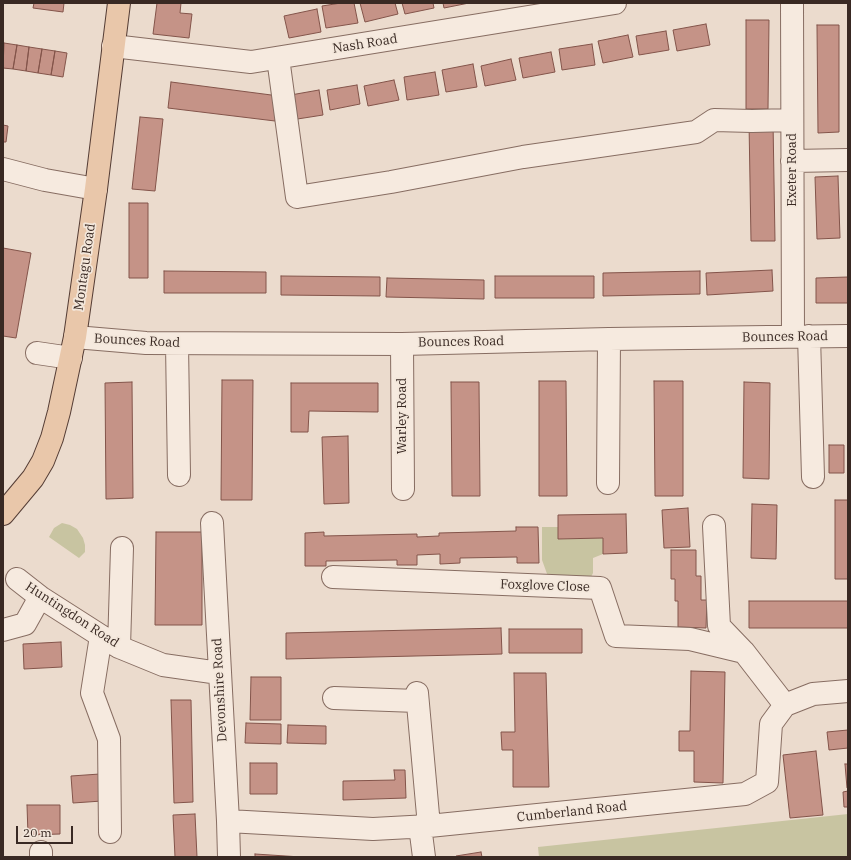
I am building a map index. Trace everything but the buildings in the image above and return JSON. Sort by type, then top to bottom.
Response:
[{"type":"main road","name":"Montagu Road","points":[[3,514],[33,478],[43,461],[52,438],[71,358],[96,189],[119,3]]},
{"type":"street","name":"Nash Road","points":[[113,46],[251,62],[615,3]]},
{"type":"street","name":"Exeter Road","points":[[792,3],[792,161],[801,336],[812,477]]},
{"type":"street","points":[[278,58],[297,196],[391,182],[524,157],[696,132],[714,120],[792,120]]},
{"type":"street","points":[[792,161],[848,160]]},
{"type":"street","points":[[3,169],[44,180],[96,189]]},
{"type":"street","name":"Bounces Road","points":[[75,337],[177,344],[402,344],[609,339],[848,336]]},
{"type":"street","points":[[608,483],[609,339]]},
{"type":"street","points":[[177,344],[179,475]]},
{"type":"street","name":"Warley Road","points":[[402,344],[402,489]]},
{"type":"street","points":[[38,352],[71,358]]},
{"type":"street","name":"Devonshire Road","points":[[212,523],[228,821],[228,857]]},
{"type":"street","points":[[714,526],[719,626],[744,652],[785,705],[813,694],[848,691]]},
{"type":"street","points":[[119,646],[122,548]]},
{"type":"street","name":"Foxglove Close","points":[[333,578],[600,588],[616,636],[690,639],[744,652]]},
{"type":"street","name":"Huntingdon Road","points":[[17,579],[40,597],[119,646],[163,665],[219,673]]},
{"type":"street","points":[[3,630],[25,624],[40,597]]},
{"type":"street","points":[[101,636],[92,693],[110,739],[110,832]]},
{"type":"street","points":[[334,698],[417,697],[425,826],[424,857]]},
{"type":"street","name":"Cumberland Road","points":[[228,821],[373,829],[425,826],[745,794],[767,782],[771,724],[785,705]]},
{"type":"shaded area","points":[[62,523],[77,529],[83,538],[85,552],[79,558],[49,537],[54,528]]},
{"type":"shaded area","points":[[542,527],[558,527],[558,539],[603,538],[603,554],[593,558],[593,573],[590,579],[550,582],[542,560]]},
{"type":"shaded area","points":[[848,814],[848,857],[539,857],[538,847]]}]
